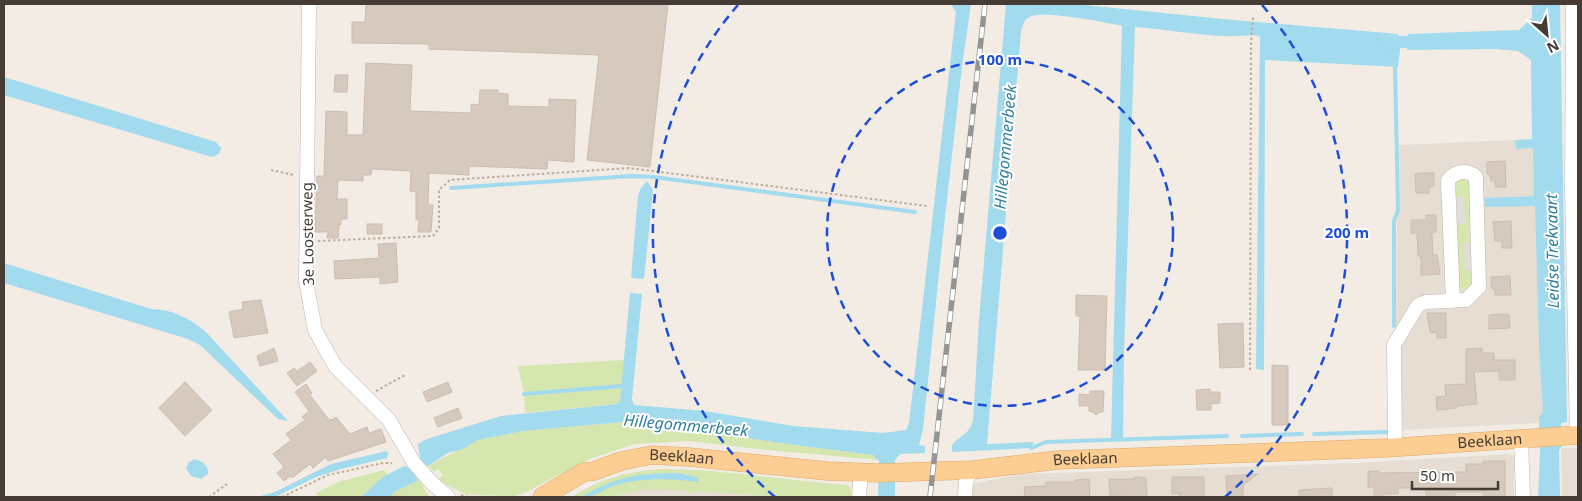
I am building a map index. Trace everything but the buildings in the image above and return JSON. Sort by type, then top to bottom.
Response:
[{"type":"main road","name":"Beeklaan","points":[[554,497],[594,471],[621,461],[652,455],[818,470],[887,473],[972,470],[1058,460],[1395,447],[1573,435]]},
{"type":"main road","name":"Beeklaan","points":[[542,497],[584,472],[594,471]]},
{"type":"street","name":"3e Loosterweg","points":[[309,4],[306,281],[315,330],[335,366],[389,420],[440,497]]},
{"type":"street","points":[[1573,4],[1573,435]]},
{"type":"street","points":[[1395,447],[1394,345],[1418,305],[1426,302],[1453,301],[1466,300],[1479,287],[1476,177],[1471,173],[1462,172],[1454,174],[1448,180],[1453,301]]},
{"type":"street","points":[[1523,497],[1529,437]]},
{"type":"street","points":[[965,497],[966,481],[972,470]]},
{"type":"street","name":"3e Loosterweg","points":[[423,472],[448,497]]},
{"type":"street","points":[[859,497],[861,472]]},
{"type":"path","points":[[1250,370],[1251,44],[1253,17]]},
{"type":"path","points":[[306,241],[433,236],[439,228],[439,190],[450,180],[629,168],[927,206]]},
{"type":"path","points":[[272,170],[307,178]]},
{"type":"path","points":[[366,397],[405,375]]},
{"type":"path","points":[[282,497],[328,475],[384,463],[392,464]]},
{"type":"path","points":[[209,497],[227,484]]},
{"type":"shaded area","points":[[1515,140],[1516,149],[1533,148],[1534,196],[1485,198],[1485,207],[1535,205],[1539,349],[1543,412],[1539,417],[1538,423],[1402,430],[1400,345],[1396,326],[1397,218],[1400,211],[1399,145]]},
{"type":"shaded area","points":[[1453,197],[1464,197],[1465,224],[1455,224]]},
{"type":"shaded area","points":[[1464,243],[1475,243],[1476,269],[1465,270]]},
{"type":"shaded area","points":[[1561,448],[1578,448],[1578,497],[1562,497]]},
{"type":"shaded area","points":[[1510,454],[1514,457],[1514,497],[967,497],[967,485],[1022,474],[1355,463]]},
{"type":"shaded area","points":[[646,484],[812,497],[602,497]]},
{"type":"green space","points":[[1463,178],[1470,180],[1475,243],[1464,244],[1465,270],[1476,269],[1476,279],[1469,289],[1463,289],[1459,286],[1455,224],[1465,223],[1464,197],[1453,197],[1454,183]]},
{"type":"green space","points":[[625,360],[620,401],[618,404],[525,413],[524,394],[518,366]]},
{"type":"green space","points":[[622,422],[687,426],[720,434],[873,455],[879,460],[690,441],[635,444],[592,458],[515,496],[467,495],[437,480],[443,475],[438,469],[434,472],[428,466],[478,440],[523,431]]},
{"type":"green space","points":[[661,469],[708,471],[847,485],[850,487],[852,497],[782,497],[697,491],[696,493],[688,493],[687,490],[643,489],[611,497],[572,497],[593,485],[615,477]]},
{"type":"green space","points":[[384,470],[388,475],[383,477],[361,497],[318,497],[316,493],[341,481]]},
{"type":"green space","points":[[416,474],[429,497],[389,497],[396,491],[417,481]]},
{"type":"water","points":[[951,4],[971,4],[962,66],[923,429],[919,445],[925,446],[925,453],[900,454],[895,460],[895,497],[878,497],[879,461],[873,455],[720,434],[687,426],[622,422],[523,431],[478,440],[463,449],[448,453],[428,466],[425,465],[416,473],[417,481],[396,491],[389,497],[361,497],[383,477],[404,466],[412,467],[420,459],[418,444],[427,439],[501,416],[618,404],[620,401],[630,293],[642,294],[632,399],[634,405],[705,411],[793,426],[883,433],[906,430],[909,423],[956,12]]},
{"type":"water","points":[[1006,4],[1075,4],[1398,34],[1400,50],[1398,67],[1265,60],[1264,370],[1256,369],[1260,36],[1214,35],[1135,27],[1124,352],[1123,439],[1111,439],[1122,26],[1050,15],[1027,18],[1021,31],[987,444],[1034,442],[1031,448],[952,452],[952,445],[966,433],[973,421],[979,320]]},
{"type":"water","name":"Leidse Trekvaart","points":[[1532,4],[1560,4],[1567,422],[1561,423],[1562,446],[1559,450],[1560,497],[1538,497],[1539,417],[1543,412],[1539,349],[1535,206],[1485,207],[1484,198],[1534,196],[1533,148],[1516,149],[1515,140],[1532,139],[1531,60],[1518,51],[1494,49],[1407,50],[1408,34],[1519,30],[1532,18]]},
{"type":"water","points":[[4,77],[216,142],[221,150],[212,157],[4,95]]},
{"type":"water","points":[[647,181],[653,190],[644,279],[631,278],[638,195]]},
{"type":"water","points":[[4,263],[151,309],[174,313],[188,319],[206,332],[288,421],[278,419],[200,345],[188,339],[4,283]]},
{"type":"water","points":[[387,451],[387,458],[316,477],[275,497],[257,497],[275,492],[331,464]]},
{"type":"water","points":[[195,459],[203,463],[208,469],[208,474],[201,479],[191,476],[186,468],[189,462]]},
{"type":"water","points":[[678,473],[696,477],[698,479],[697,482],[665,479],[634,481],[613,486],[591,496],[581,497],[605,485],[639,475]]},
{"type":"waterway","name":"Hillegommerbeek","points":[[1382,46],[1390,42],[1424,42]]},
{"type":"waterway","points":[[1394,326],[1394,221],[1398,210],[1395,67]]},
{"type":"waterway","points":[[451,188],[631,176],[654,177],[915,212]]},
{"type":"waterway","points":[[524,394],[622,386]]},
{"type":"waterway","points":[[1314,434],[1389,432]]},
{"type":"waterway","points":[[1242,436],[1302,434]]},
{"type":"waterway","points":[[1031,448],[1046,442],[1227,436]]},
{"type":"railway","points":[[930,497],[985,4]]}]
